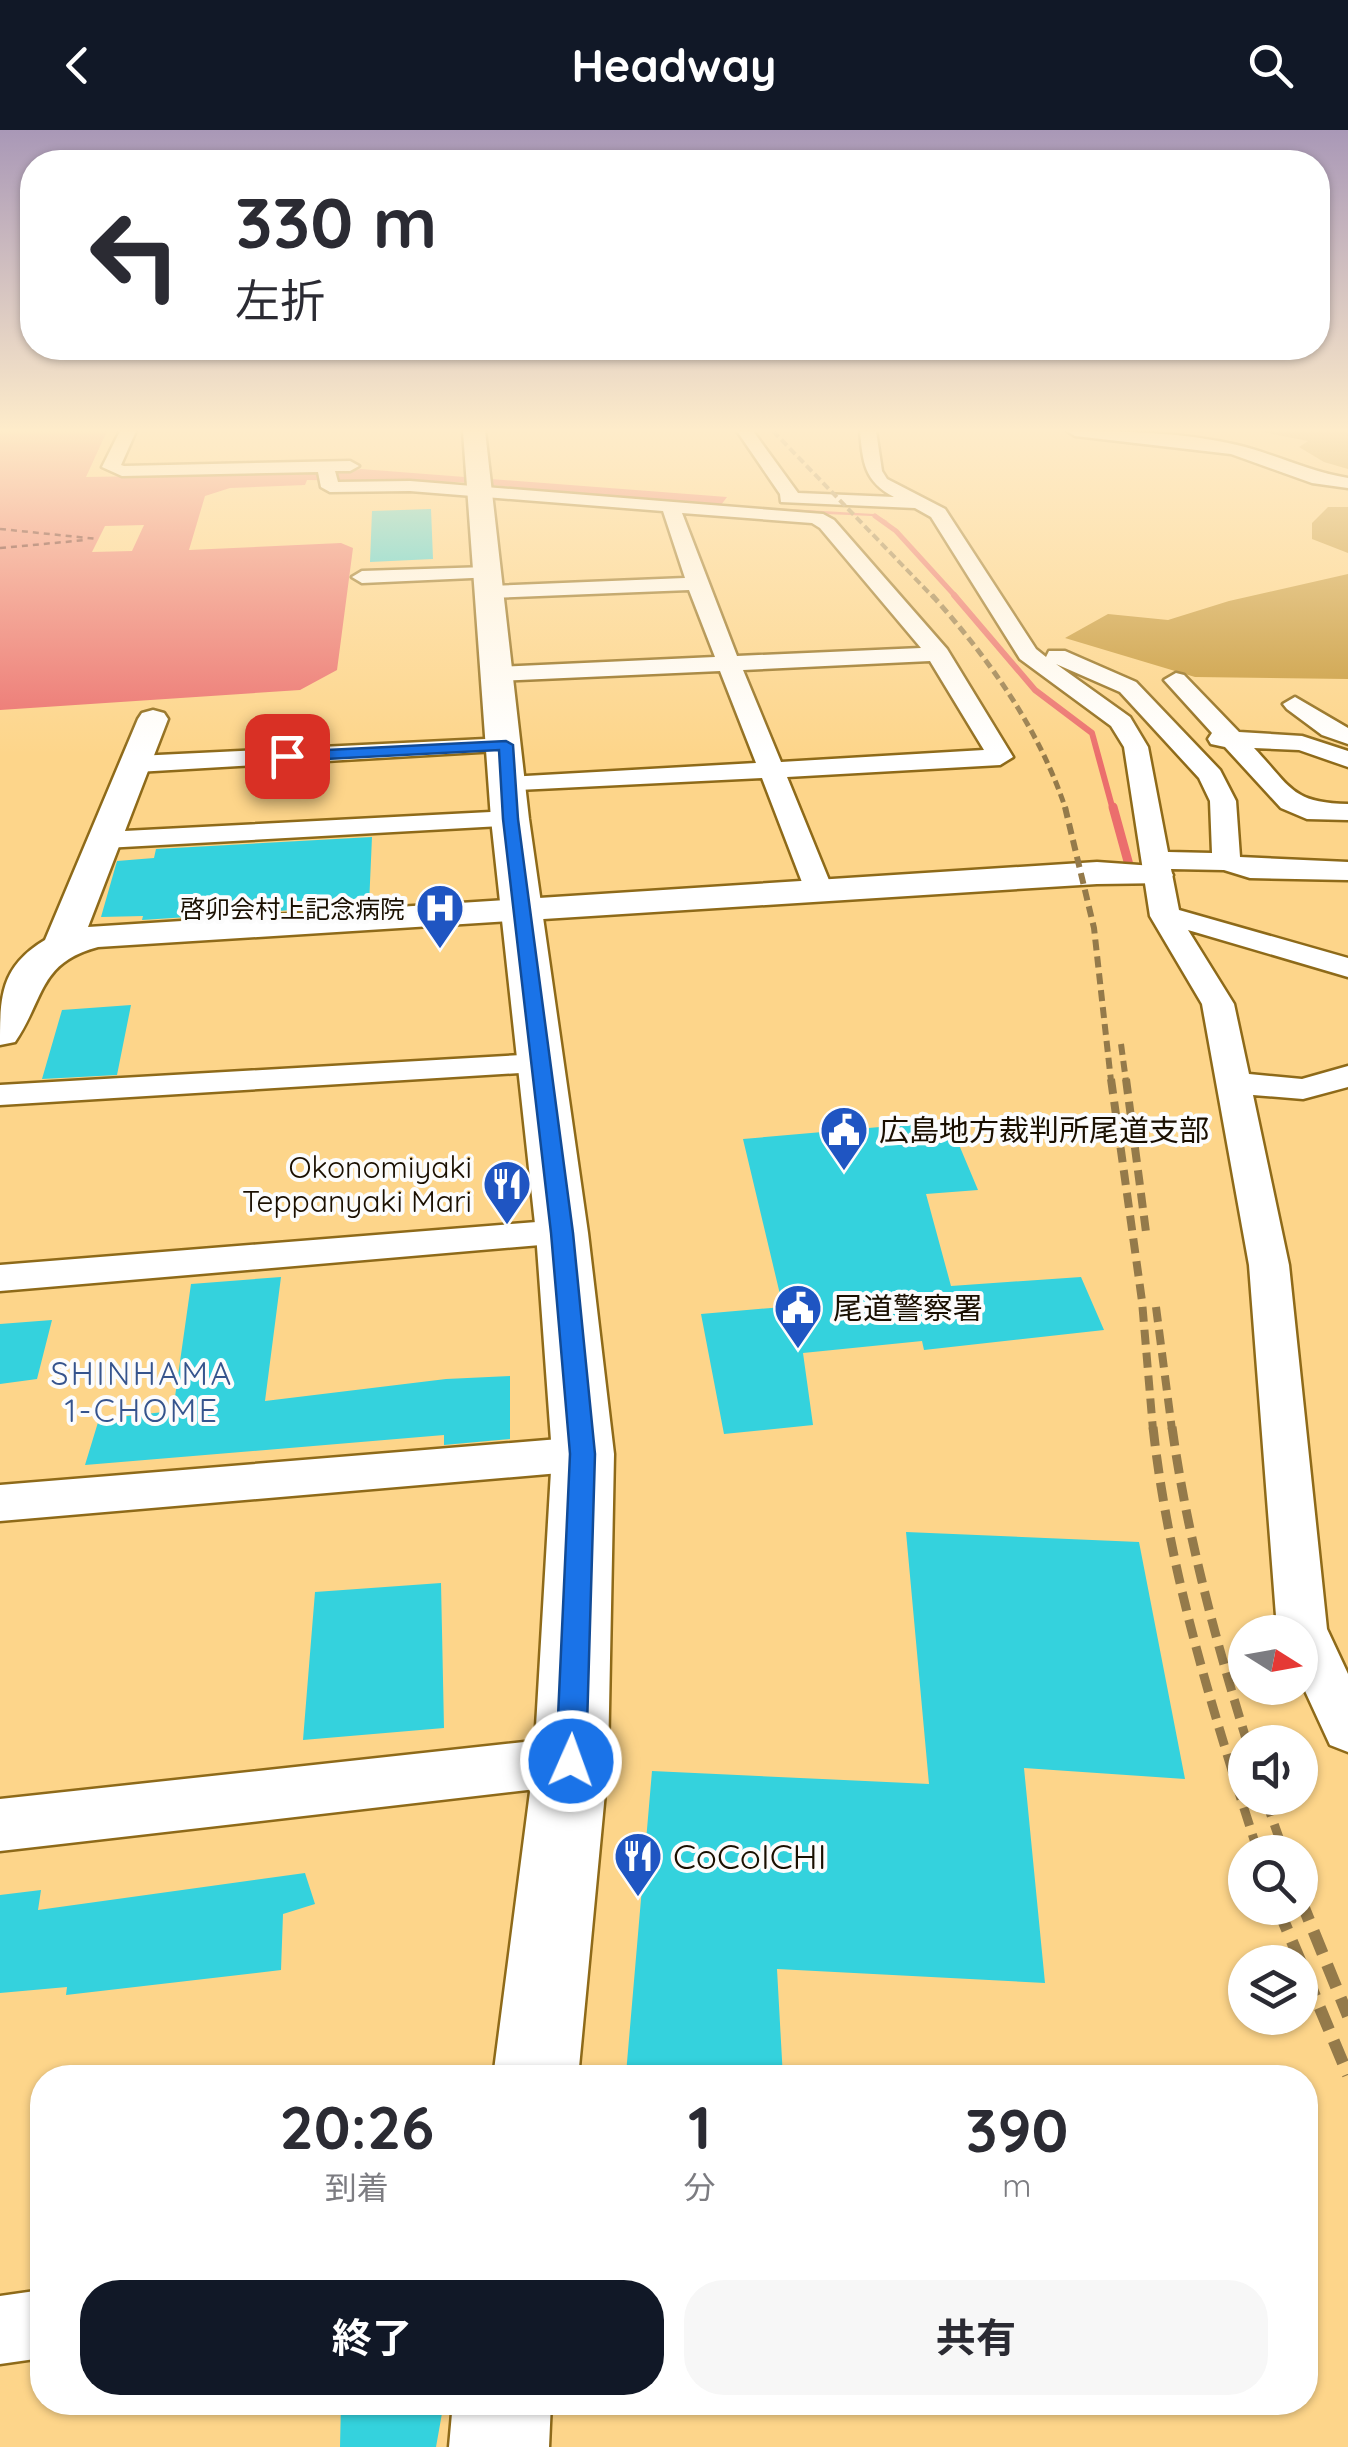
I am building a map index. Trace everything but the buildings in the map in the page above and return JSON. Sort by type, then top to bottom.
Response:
[{"type":"highway","points":[[484,539],[521,909],[562,1233],[583,1454],[571,1761],[536,2065]]},
{"type":"highway","points":[[498,2447],[501,2415]]},
{"type":"street","points":[[682,539],[819,890]]},
{"type":"street","points":[[137,764],[508,783],[1000,757],[974,704],[938,654],[839,539]]},
{"type":"street","points":[[957,539],[1037,664],[1121,722],[1136,747],[1165,916],[1218,1004],[1268,1265],[1302,1630],[1348,1729]]},
{"type":"street","points":[[362,577],[697,584]]},
{"type":"street","points":[[1024,647],[1038,648],[1128,687],[1175,736],[1211,775],[1223,800],[1226,862]]},
{"type":"street","points":[[496,674],[938,654]]},
{"type":"street","points":[[1176,680],[1290,802],[1307,810],[1348,812]]},
{"type":"street","points":[[1296,704],[1331,730],[1344,749]]},
{"type":"street","points":[[63,943],[153,719]]},
{"type":"street","points":[[1175,736],[1302,742],[1344,749]]},
{"type":"street","points":[[1344,749],[1325,756],[1348,780]]},
{"type":"street","points":[[105,840],[508,783]]},
{"type":"street","points":[[0,1033],[42,956],[63,943],[97,936],[1226,862],[1250,869],[1348,871]]},
{"type":"street","points":[[1165,916],[1348,968]]},
{"type":"street","points":[[0,1095],[540,1064]]},
{"type":"street","points":[[1233,1083],[1303,1089],[1348,1076]]},
{"type":"street","points":[[0,1278],[562,1233]]},
{"type":"street","points":[[0,1504],[583,1454]]},
{"type":"street","points":[[0,1825],[571,1761]]},
{"type":"street","points":[[0,2330],[30,2326]]},
{"type":"shaded area","points":[[0,539],[192,539],[189,550],[341,543],[353,548],[337,670],[300,690],[0,710]]},
{"type":"shaded area","points":[[1312,539],[1348,539],[1348,553]]},
{"type":"shaded area","points":[[1348,574],[1348,679],[1195,677],[1065,638],[1108,614],[1168,620],[1229,601]]},
{"type":"pier","points":[[98,539],[137,539],[132,551],[92,552]]},
{"type":"waterway","points":[[903,539],[957,598]]},
{"type":"waterway","points":[[954,595],[1035,690],[1092,733],[1113,810]]},
{"type":"waterway","points":[[1113,807],[1129,865]]},
{"type":"ferry route","points":[[0,548],[86,540]]},
{"type":"railway","points":[[877,539],[934,598]]},
{"type":"railway","points":[[932,595],[973,644],[1027,723],[1065,808]]},
{"type":"railway","points":[[1065,808],[1094,928],[1111,1081]]},
{"type":"railway","points":[[1121,1044],[1126,1081]]},
{"type":"railway","points":[[1111,1079],[1142,1301],[1153,1430]]},
{"type":"railway","points":[[1126,1079],[1146,1232]]},
{"type":"railway","points":[[1156,1307],[1172,1430]]},
{"type":"railway","points":[[1153,1427],[1181,1589],[1253,1835]]},
{"type":"railway","points":[[1172,1427],[1203,1586],[1242,1725]]},
{"type":"railway","points":[[1271,1815],[1278,1835]]},
{"type":"railway","points":[[1285,1925],[1348,2075]]},
{"type":"railway","points":[[1311,1925],[1348,2016]]},
{"type":"place","name":"啓卯会村上記念病院","points":[[440,950]]},
{"type":"place","name":"広島地方裁判所尾道支部","points":[[844,1172]]},
{"type":"place","name":"Okonomiyaki Teppanyaki Mari","points":[[507,1226]]},
{"type":"place","name":"尾道警察署","points":[[798,1350]]},
{"type":"place","name":"CoCoICHI","points":[[638,1898]]},
{"type":"district","name":"SHINHAMA 1-CHOME","points":[[142,1392]]},
{"type":"route","points":[[287,756],[506,745],[510,819],[562,1233],[583,1454],[571,1761]]}]
